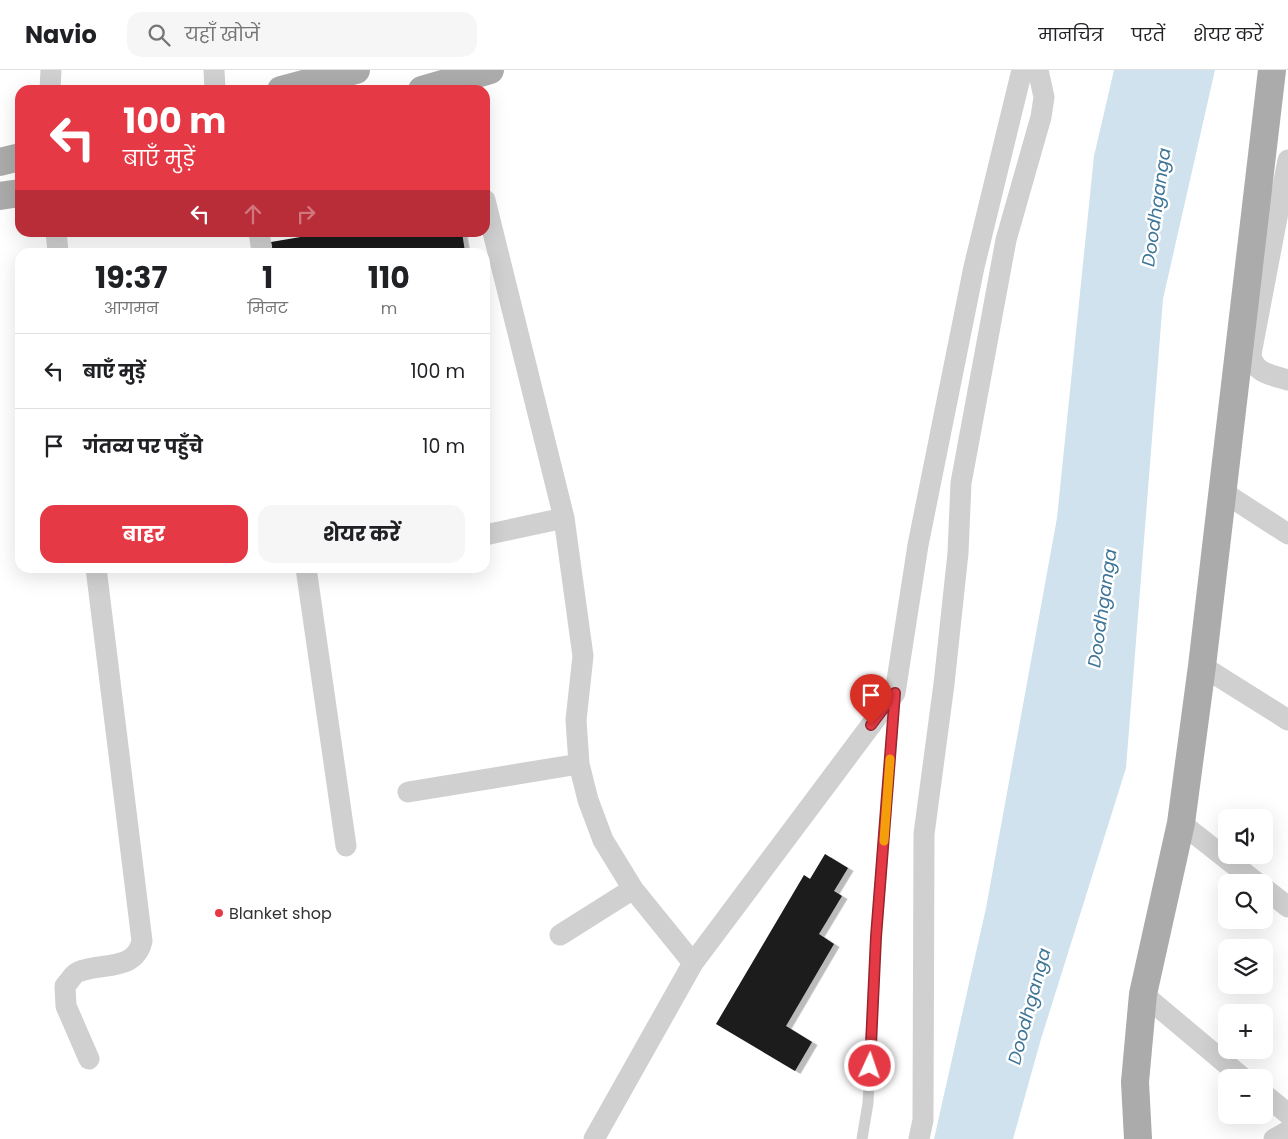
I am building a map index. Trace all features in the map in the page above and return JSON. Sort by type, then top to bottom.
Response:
[{"type":"main road","points":[[300,85],[356,70]]},
{"type":"main road","points":[[459,85],[490,70]]},
{"type":"main road","points":[[1138,1139],[1135,1082],[1143,994],[1181,823],[1202,666],[1272,70]]},
{"type":"main road","points":[[0,162],[15,158]]},
{"type":"main road","points":[[0,196],[15,194]]},
{"type":"street","points":[[50,85],[51,70]]},
{"type":"street","points":[[214,70],[215,85]]},
{"type":"street","points":[[594,1139],[693,963],[895,693],[918,545],[974,267],[1022,70]]},
{"type":"street","points":[[919,1139],[923,1120],[924,834],[944,684],[958,554],[961,482],[1006,240],[1041,116],[1044,97],[1038,70]]},
{"type":"street","points":[[1288,160],[1251,354],[1252,363],[1256,368],[1288,380]]},
{"type":"street","points":[[490,220],[564,518],[583,656],[576,720],[579,764],[588,800],[603,840],[633,889],[693,963]]},
{"type":"street","points":[[1223,492],[1288,534]]},
{"type":"street","points":[[490,535],[564,518]]},
{"type":"street","points":[[90,1059],[66,1006],[65,986],[76,973],[133,959],[139,951],[142,941],[97,573]]},
{"type":"street","points":[[307,573],[346,846]]},
{"type":"street","points":[[1202,666],[1288,720]]},
{"type":"street","points":[[408,792],[579,764]]},
{"type":"street","points":[[1181,823],[1246,874]]},
{"type":"street","points":[[560,936],[633,889]]},
{"type":"street","points":[[1273,895],[1288,907]]},
{"type":"street","points":[[1143,994],[1232,1069]]},
{"type":"street","points":[[1273,1102],[1288,1114]]},
{"type":"street","points":[[1274,1139],[1288,1131]]},
{"type":"lane","points":[[862,1139],[868,1103],[876,937],[895,693]]},
{"type":"water","name":"Doodhganga","points":[[1114,70],[1215,70],[1163,299],[1126,768],[1041,1039],[1013,1139],[934,1139],[986,908],[1057,518],[1094,156]]},
{"type":"building","points":[[300,237],[463,237],[464,248],[272,248],[271,242]]},
{"type":"building","points":[[825,854],[848,868],[834,891],[842,896],[819,934],[834,944],[786,1026],[812,1042],[795,1071],[716,1024],[804,875],[810,879]]},
{"type":"slow traffic","points":[[884,841],[890,759]]},
{"type":"place","name":"Blanket shop","points":[[219,913]]},
{"type":"route","points":[[870,1066],[876,937],[895,693],[871,725]]}]
